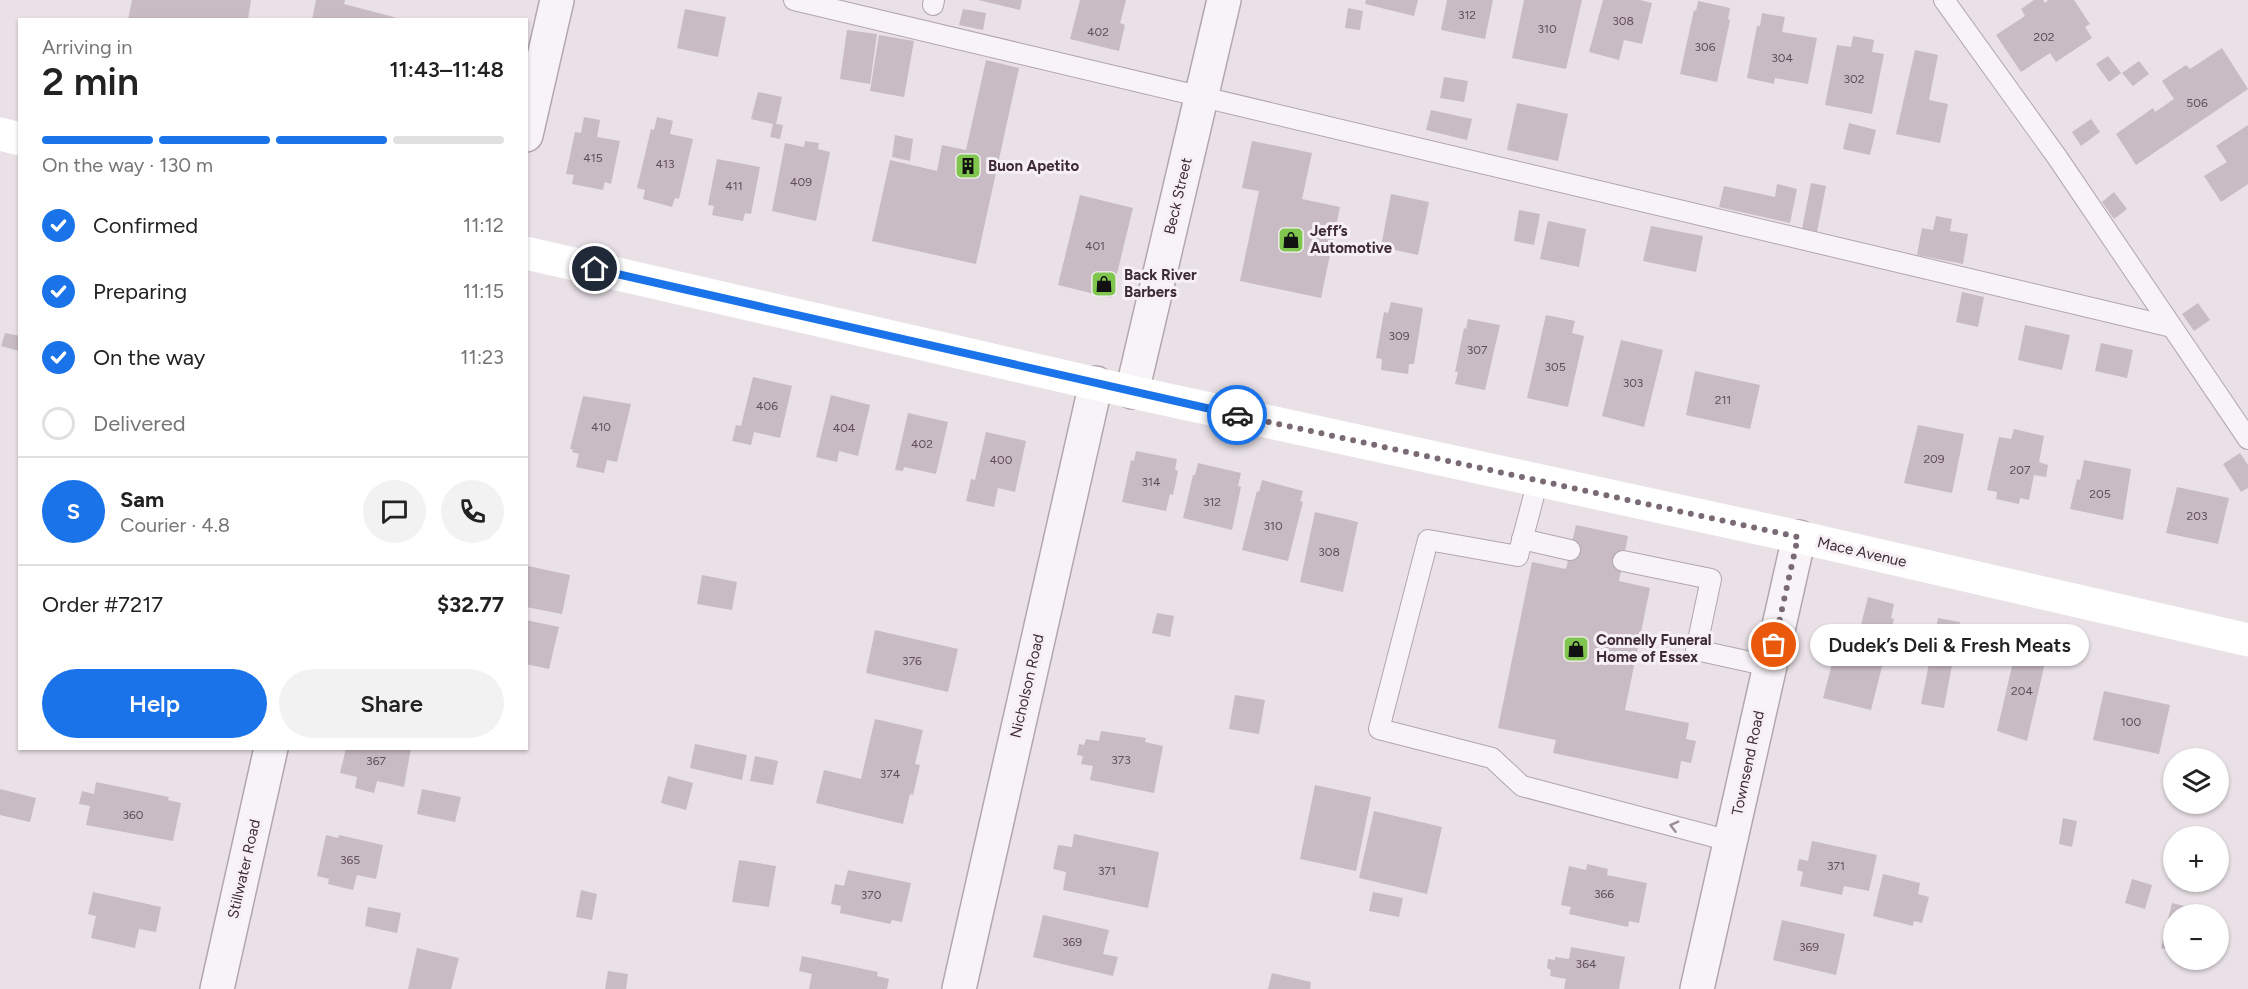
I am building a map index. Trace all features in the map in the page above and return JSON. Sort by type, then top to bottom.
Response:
[{"type":"main road","points":[[0,134],[18,138]]},
{"type":"main road","name":"Mace Avenue","points":[[528,253],[1132,392],[1798,537],[2248,640]]},
{"type":"street","points":[[528,126],[557,0]]},
{"type":"street","name":"Beck Street","points":[[1132,392],[1224,0]]},
{"type":"street","name":"Nicholson Road","points":[[959,989],[1096,383]]},
{"type":"street","name":"Townsend Road","points":[[1697,989],[1798,537]]},
{"type":"street","name":"Stillwater Road","points":[[216,989],[271,750]]},
{"type":"lane","points":[[794,0],[2172,327]]},
{"type":"lane","points":[[1944,0],[2057,157],[2248,439]]},
{"type":"lane","points":[[1538,480],[1518,556],[1428,540],[1380,729],[1492,758],[1522,786],[1730,841]]},
{"type":"lane","points":[[1522,539],[1570,550]]},
{"type":"lane","points":[[1623,561],[1711,579],[1696,650],[1769,666]]},
{"type":"building","points":[[132,0],[251,0],[248,18],[128,18]]},
{"type":"building","points":[[316,0],[345,0],[344,4],[397,18],[312,18]]},
{"type":"building","points":[[978,0],[1022,0],[1020,10]]},
{"type":"building","points":[[1080,0],[1126,0],[1120,23],[1125,25],[1119,51],[1070,39]]},
{"type":"building","points":[[1366,0],[1418,0],[1414,16],[1365,4]]},
{"type":"building","points":[[1447,0],[1493,0],[1485,39],[1441,30]]},
{"type":"building","points":[[1524,0],[1582,0],[1566,69],[1512,58]]},
{"type":"building","points":[[1603,0],[1640,0],[1652,3],[1642,44],[1624,40],[1619,60],[1589,52]]},
{"type":"building","points":[[2034,0],[2043,0],[2045,3],[2048,0],[2074,0],[2090,24],[2085,27],[2092,38],[2056,62],[2050,53],[2021,72],[1996,35],[2025,16],[2021,9]]},
{"type":"building","points":[[1698,1],[1730,8],[1728,19],[1730,20],[1717,82],[1680,74]]},
{"type":"building","points":[[1348,8],[1363,11],[1360,30],[1345,28]]},
{"type":"building","points":[[685,9],[726,17],[718,57],[677,48]]},
{"type":"building","points":[[963,9],[986,13],[983,30],[959,25]]},
{"type":"building","points":[[1762,13],[1785,17],[1782,32],[1817,38],[1808,84],[1775,78],[1774,84],[1747,78],[1757,26],[1760,26]]},
{"type":"building","points":[[847,30],[877,34],[870,84],[840,79]]},
{"type":"building","points":[[879,35],[914,41],[904,97],[870,91]]},
{"type":"building","points":[[1853,36],[1874,40],[1872,52],[1884,54],[1872,114],[1825,105],[1837,45],[1851,47]]},
{"type":"building","points":[[2222,48],[2248,89],[2136,165],[2116,134],[2153,108],[2155,112],[2174,99],[2162,81],[2186,65],[2190,69]]},
{"type":"building","points":[[1915,50],[1938,55],[1929,100],[1948,104],[1940,143],[1896,134]]},
{"type":"building","points":[[2108,56],[2121,73],[2109,82],[2096,64]]},
{"type":"building","name":"Buon Apetito","points":[[986,60],[1019,68],[976,264],[872,241],[890,160],[937,171],[942,145],[966,150]]},
{"type":"building","points":[[2139,61],[2149,74],[2133,86],[2122,73]]},
{"type":"building","points":[[1444,77],[1468,81],[1464,102],[1440,98]]},
{"type":"building","points":[[758,92],[782,97],[776,124],[783,125],[780,139],[770,137],[773,124],[751,119]]},
{"type":"building","points":[[1517,103],[1568,114],[1558,161],[1507,150]]},
{"type":"building","points":[[1431,110],[1472,119],[1467,140],[1426,130]]},
{"type":"building","points":[[584,117],[600,120],[597,137],[620,141],[611,184],[605,182],[603,190],[572,184],[574,175],[566,174],[575,132],[581,133]]},
{"type":"building","points":[[657,117],[673,121],[670,134],[693,139],[679,199],[675,198],[672,207],[643,199],[645,190],[637,188],[651,129],[654,130]]},
{"type":"building","points":[[2091,119],[2100,132],[2081,146],[2072,132]]},
{"type":"building","points":[[1849,123],[1876,130],[1870,155],[1843,149]]},
{"type":"building","points":[[2248,125],[2248,184],[2221,202],[2204,176],[2227,162],[2216,146]]},
{"type":"building","points":[[895,135],[913,139],[910,161],[892,157]]},
{"type":"building","points":[[805,141],[819,143],[818,149],[830,152],[816,221],[772,211],[785,143],[804,147]]},
{"type":"building","name":"Jeff’s Automotive","points":[[1252,141],[1312,153],[1302,199],[1340,207],[1321,298],[1240,281],[1259,191],[1242,188]]},
{"type":"building","points":[[717,159],[760,167],[751,214],[745,213],[743,221],[712,215],[714,206],[708,205]]},
{"type":"building","points":[[1811,183],[1826,186],[1817,232],[1802,229]]},
{"type":"building","points":[[1777,184],[1797,189],[1790,223],[1719,207],[1724,186],[1775,197]]},
{"type":"building","points":[[2114,192],[2127,209],[2114,219],[2102,202]]},
{"type":"building","points":[[1391,194],[1429,202],[1418,255],[1381,247]]},
{"type":"building","points":[[1080,195],[1133,208],[1111,298],[1058,285]]},
{"type":"building","points":[[1519,210],[1540,214],[1534,245],[1514,241]]},
{"type":"building","points":[[1936,216],[1952,219],[1950,231],[1968,234],[1963,264],[1917,255],[1922,228],[1933,230]]},
{"type":"building","points":[[1548,221],[1586,229],[1579,267],[1540,259]]},
{"type":"building","points":[[1651,226],[1703,236],[1696,272],[1643,261]]},
{"type":"building","points":[[1962,292],[1984,297],[1978,327],[1956,322]]},
{"type":"building","points":[[1391,302],[1423,308],[1414,364],[1409,364],[1408,374],[1381,370],[1382,359],[1376,358],[1384,312],[1388,313]]},
{"type":"building","points":[[2198,303],[2210,320],[2194,331],[2182,314]]},
{"type":"building","points":[[1546,315],[1575,321],[1572,333],[1584,336],[1568,407],[1527,398]]},
{"type":"building","points":[[1468,319],[1500,325],[1485,390],[1455,384],[1458,372],[1455,372]]},
{"type":"building","points":[[2025,325],[2070,335],[2062,370],[2018,360]]},
{"type":"building","points":[[5,333],[18,336],[18,351],[1,346]]},
{"type":"building","points":[[1621,340],[1663,350],[1644,427],[1602,416]]},
{"type":"building","points":[[2101,343],[2133,350],[2127,378],[2095,371]]},
{"type":"building","points":[[1695,371],[1760,385],[1750,429],[1686,415]]},
{"type":"building","points":[[753,377],[792,386],[780,438],[754,432],[751,445],[732,441],[736,425],[741,426]]},
{"type":"building","points":[[831,395],[870,405],[858,456],[839,451],[837,462],[816,457]]},
{"type":"building","points":[[583,396],[631,404],[617,462],[607,460],[604,473],[576,467],[579,454],[570,449]]},
{"type":"building","points":[[908,413],[948,422],[936,474],[904,467],[903,471],[895,470]]},
{"type":"building","points":[[1918,425],[1964,434],[1952,493],[1904,483]]},
{"type":"building","points":[[2014,429],[2044,436],[2039,462],[2048,465],[2046,477],[2034,475],[2029,500],[2020,498],[2019,504],[1996,499],[1997,492],[1987,490],[1999,437],[2011,439]]},
{"type":"building","points":[[986,432],[1026,441],[1015,492],[998,488],[994,507],[966,501],[971,479],[975,480]]},
{"type":"building","points":[[1136,451],[1177,459],[1175,470],[1178,471],[1173,495],[1170,494],[1166,511],[1122,502],[1131,460],[1134,461]]},
{"type":"building","points":[[2240,453],[2248,465],[2248,488],[2241,492],[2223,464]]},
{"type":"building","points":[[2084,460],[2131,469],[2123,520],[2070,509]]},
{"type":"building","points":[[1198,463],[1241,473],[1238,486],[1241,487],[1232,530],[1183,518]]},
{"type":"building","points":[[1262,480],[1303,491],[1300,501],[1303,502],[1288,561],[1242,550]]},
{"type":"building","points":[[2177,487],[2229,498],[2218,544],[2166,533]]},
{"type":"building","points":[[1315,512],[1358,522],[1343,592],[1300,582]]},
{"type":"building","name":"Connelly Funeral Home of Essex","points":[[1576,525],[1628,536],[1619,581],[1650,588],[1625,710],[1689,723],[1686,739],[1696,741],[1691,763],[1681,761],[1678,779],[1553,753],[1556,740],[1498,728],[1532,562],[1566,569]]},
{"type":"building","points":[[528,566],[570,575],[562,614],[528,607]]},
{"type":"building","points":[[702,575],[737,582],[732,610],[697,604]]},
{"type":"building","points":[[1868,597],[1894,604],[1891,618],[1894,619],[1871,710],[1823,698],[1833,660],[1824,657],[1826,650],[1831,652],[1837,632],[1858,637]]},
{"type":"building","points":[[1157,613],[1174,616],[1170,637],[1152,633]]},
{"type":"building","points":[[1938,618],[1960,622],[1944,708],[1921,704]]},
{"type":"building","points":[[528,620],[559,627],[549,669],[528,664]]},
{"type":"building","points":[[875,630],[958,649],[948,692],[866,673]]},
{"type":"building","points":[[2025,639],[2049,645],[2027,741],[1997,731],[2016,649],[2022,650]]},
{"type":"building","points":[[2104,691],[2170,705],[2159,754],[2093,740]]},
{"type":"building","points":[[1235,695],[1265,700],[1259,734],[1229,729]]},
{"type":"building","points":[[875,719],[923,730],[915,764],[920,765],[903,824],[816,803],[824,770],[861,779]]},
{"type":"building","points":[[1101,731],[1146,738],[1145,742],[1163,746],[1154,793],[1090,780],[1093,766],[1081,764],[1083,756],[1077,755],[1079,744],[1084,745],[1086,739],[1099,741]]},
{"type":"building","points":[[695,744],[747,755],[742,780],[690,768]]},
{"type":"building","points":[[346,750],[411,750],[404,787],[377,781],[374,793],[355,788],[357,777],[340,773]]},
{"type":"building","points":[[755,756],[778,761],[773,785],[750,781]]},
{"type":"building","points":[[668,776],[693,783],[686,810],[661,803]]},
{"type":"building","points":[[96,782],[169,797],[168,800],[181,803],[173,841],[86,825],[90,806],[79,804],[82,791],[94,794]]},
{"type":"building","points":[[1315,785],[1371,797],[1356,871],[1300,859]]},
{"type":"building","points":[[0,789],[36,798],[30,822],[0,815]]},
{"type":"building","points":[[422,789],[461,797],[455,822],[417,814]]},
{"type":"building","points":[[1374,811],[1442,827],[1427,894],[1359,878]]},
{"type":"building","points":[[2063,818],[2077,821],[2072,847],[2059,844]]},
{"type":"building","points":[[1074,834],[1159,852],[1148,908],[1063,890],[1066,872],[1053,869],[1058,845],[1072,847]]},
{"type":"building","points":[[326,835],[338,838],[339,835],[383,845],[376,879],[357,875],[353,890],[328,884],[329,879],[317,876]]},
{"type":"building","points":[[1812,841],[1877,855],[1869,891],[1844,886],[1842,895],[1800,886],[1803,872],[1797,870],[1799,859],[1808,861]]},
{"type":"building","points":[[739,860],[776,866],[769,907],[732,902]]},
{"type":"building","points":[[1587,864],[1608,869],[1607,875],[1647,883],[1639,923],[1629,921],[1628,927],[1569,914],[1571,907],[1561,905],[1569,866],[1586,870]]},
{"type":"building","points":[[848,870],[911,883],[902,922],[892,920],[890,924],[840,913],[841,906],[831,904],[835,884],[844,886]]},
{"type":"building","points":[[1883,874],[1920,883],[1918,894],[1929,897],[1922,923],[1914,921],[1913,926],[1873,916]]},
{"type":"building","points":[[2132,879],[2152,885],[2145,909],[2125,903]]},
{"type":"building","points":[[581,890],[597,894],[592,920],[576,917]]},
{"type":"building","points":[[93,892],[161,907],[156,932],[139,929],[135,948],[91,938],[96,916],[88,914]]},
{"type":"building","points":[[1373,892],[1403,898],[1399,917],[1369,911]]},
{"type":"building","points":[[368,907],[401,913],[397,933],[365,926]]},
{"type":"building","points":[[1043,915],[1109,930],[1103,954],[1118,957],[1113,976],[1033,957]]},
{"type":"building","points":[[1782,920],[1845,934],[1836,975],[1773,960]]},
{"type":"building","points":[[1571,947],[1625,957],[1619,989],[1564,989],[1566,979],[1550,976],[1551,970],[1547,968],[1548,959],[1555,960],[1555,957],[1569,959]]},
{"type":"building","points":[[417,948],[459,958],[451,989],[408,989]]},
{"type":"building","points":[[802,956],[878,972],[877,976],[889,979],[887,989],[809,989],[812,974],[799,971]]},
{"type":"building","points":[[608,971],[628,974],[626,989],[605,989]]},
{"type":"building","points":[[1272,973],[1311,982],[1310,989],[1268,989]]},
{"type":"way so far","points":[[1237,415],[1798,537],[1774,645]]},
{"type":"place","name":"Buon Apetito","points":[[968,166]]},
{"type":"place","name":"Jeff’s Automotive","points":[[1291,240]]},
{"type":"place","name":"Back River Barbers","points":[[1104,284]]},
{"type":"place","name":"Dudek’s Deli & Fresh Meats","points":[[1774,645]]},
{"type":"place","name":"Connelly Funeral Home of Essex","points":[[1576,649]]},
{"type":"route","points":[[595,269],[1237,415]]}]
